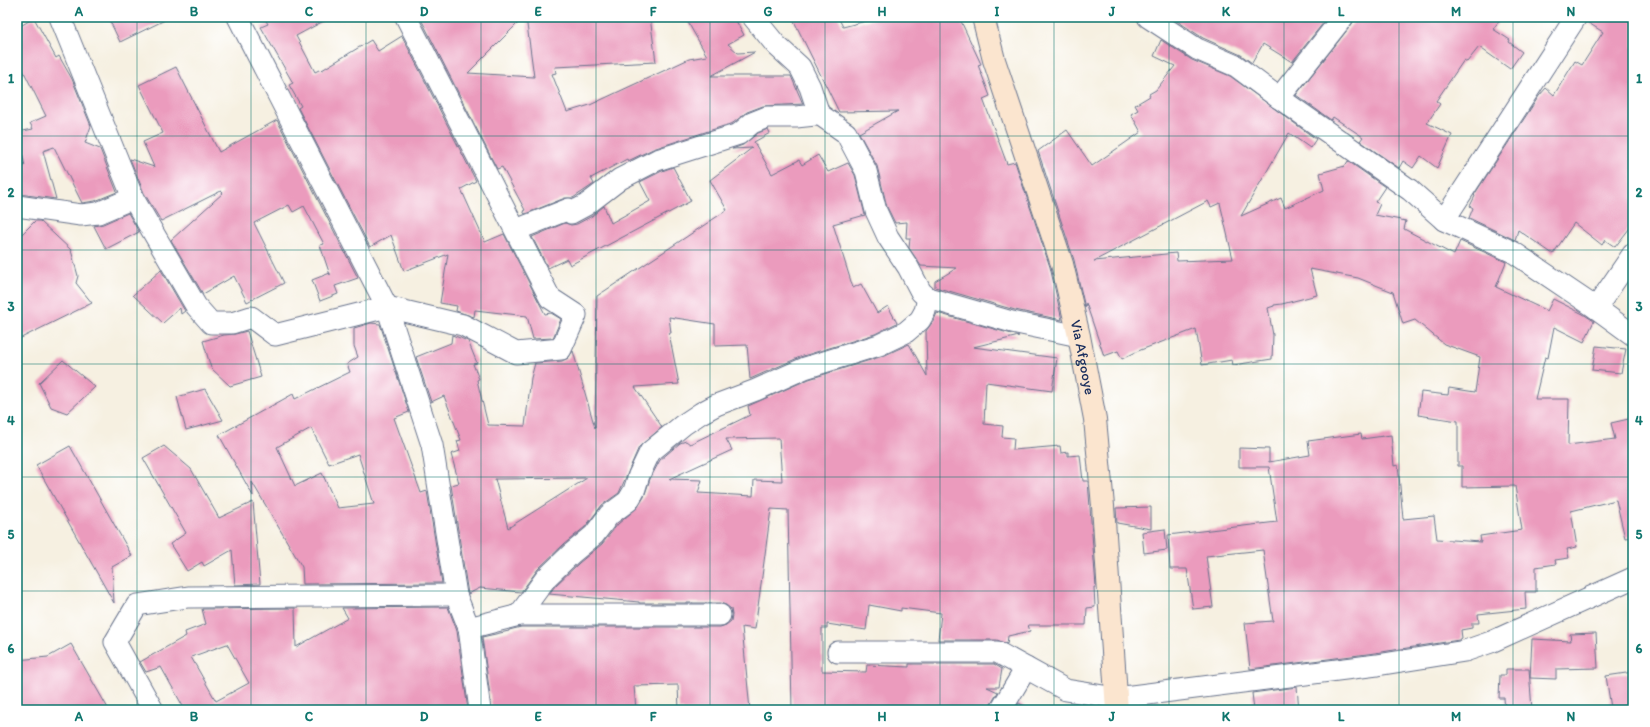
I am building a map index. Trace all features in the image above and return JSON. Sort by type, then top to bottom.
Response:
[{"type":"main road","name":"Via Afgooye","points":[[983,17],[994,60],[1062,264],[1079,336],[1095,419],[1104,506],[1116,704]]},
{"type":"street","points":[[60,17],[133,198],[196,306],[211,323],[232,323],[251,317],[275,335],[387,307],[463,325],[516,353],[560,349],[576,314],[550,298],[406,17]]},
{"type":"street","points":[[238,17],[387,307],[432,445],[456,595],[469,628],[480,710]]},
{"type":"street","points":[[1148,17],[1197,49],[1236,66],[1266,86],[1279,98],[1410,190],[1444,220],[1513,252],[1633,335]]},
{"type":"street","points":[[1279,98],[1343,17]]},
{"type":"street","points":[[1444,220],[1576,17]]},
{"type":"street","points":[[756,18],[776,45],[800,67],[810,87],[819,114],[846,133],[866,171],[876,211],[888,237],[908,267],[921,292],[928,298],[1012,322],[1079,336]]},
{"type":"street","points":[[516,230],[569,209],[571,213],[586,205],[620,179],[657,160],[739,134],[752,123],[767,117],[815,116],[819,114]]},
{"type":"street","points":[[17,206],[81,215],[98,213],[133,198]]},
{"type":"street","points":[[1596,308],[1633,254]]},
{"type":"street","points":[[519,615],[546,578],[594,535],[609,515],[628,500],[634,491],[639,475],[650,452],[683,425],[700,413],[716,405],[756,390],[805,368],[879,345],[906,332],[920,320],[926,311],[928,298]]},
{"type":"street","points":[[838,652],[997,652],[1066,690],[1116,704],[1465,651],[1512,633],[1633,578]]},
{"type":"street","points":[[154,710],[115,642],[137,605],[188,597],[456,595]]},
{"type":"street","points":[[469,628],[519,615],[720,615]]},
{"type":"street","points":[[1000,710],[1026,668]]},
{"type":"building","points":[[108,17],[171,17],[120,42]]},
{"type":"building","points":[[264,17],[331,17],[296,36],[315,72],[321,69],[322,70],[371,40],[378,51],[402,36],[476,181],[461,189],[485,242],[504,234],[545,314],[551,313],[561,319],[553,338],[533,339],[527,316],[475,310],[474,317],[456,311],[457,306],[440,303],[448,254],[404,271],[391,235],[370,247],[298,108],[301,106],[289,85],[293,83],[261,27],[268,24]]},
{"type":"building","points":[[420,17],[524,17],[468,73],[534,77],[526,17],[650,17],[656,62],[555,67],[556,73],[552,74],[567,112],[590,105],[689,59],[707,56],[685,17],[734,17],[744,35],[728,44],[738,53],[755,52],[711,76],[791,76],[803,104],[763,106],[747,112],[733,123],[653,149],[628,161],[627,159],[591,178],[594,184],[573,198],[565,198],[525,214],[523,211],[525,210],[502,167],[497,169]]},
{"type":"building","points":[[792,17],[838,17],[843,27],[881,17],[959,17],[981,64],[978,65],[990,96],[983,99],[1007,164],[1015,162],[1050,267],[1062,320],[1015,310],[935,287],[935,281],[957,268],[921,266],[909,248],[910,238],[906,238],[907,222],[895,223],[887,207],[877,166],[859,133],[898,111],[839,112]]},
{"type":"building","points":[[1171,17],[1328,17],[1292,62],[1263,44],[1252,63],[1241,55],[1203,38]]},
{"type":"building","points":[[1355,17],[1502,17],[1493,29],[1510,40],[1509,42],[1522,52],[1510,69],[1479,47],[1467,62],[1464,60],[1436,101],[1440,104],[1427,123],[1452,135],[1437,168],[1421,156],[1413,168],[1403,161],[1399,168],[1360,141],[1363,137],[1333,117],[1331,120],[1296,95],[1352,24]]},
{"type":"building","points":[[1588,17],[1633,17],[1633,224],[1615,247],[1605,240],[1602,245],[1574,223],[1553,254],[1518,230],[1515,240],[1469,218],[1473,208],[1470,206],[1475,196],[1474,195],[1539,96],[1546,88],[1554,95],[1575,61],[1582,65],[1603,32],[1587,22]]},
{"type":"building","points":[[34,18],[56,58],[59,56],[72,79],[91,126],[85,143],[100,149],[117,192],[95,201],[82,203],[54,147],[43,151],[56,199],[19,194],[19,165],[25,166],[18,132],[33,129],[30,123],[46,116],[17,58],[17,28]]},
{"type":"building","points":[[1161,40],[1192,60],[1230,76],[1316,139],[1310,148],[1289,133],[1241,216],[1281,198],[1285,208],[1324,190],[1320,173],[1345,166],[1348,161],[1385,187],[1375,202],[1380,204],[1375,215],[1406,221],[1404,229],[1454,255],[1460,241],[1506,262],[1496,287],[1547,311],[1553,299],[1594,321],[1584,342],[1554,327],[1548,358],[1545,357],[1535,399],[1569,399],[1568,445],[1615,439],[1611,423],[1633,418],[1633,537],[1625,538],[1616,500],[1571,511],[1577,547],[1567,549],[1569,558],[1555,560],[1556,564],[1536,567],[1536,592],[1525,592],[1526,609],[1478,614],[1479,623],[1472,623],[1472,628],[1461,630],[1462,638],[1459,640],[1375,653],[1250,669],[1245,623],[1273,621],[1263,550],[1206,556],[1213,607],[1193,609],[1187,569],[1170,569],[1168,535],[1277,522],[1269,467],[1239,467],[1239,448],[1269,449],[1269,462],[1310,455],[1308,441],[1361,434],[1362,439],[1391,435],[1394,466],[1398,465],[1403,519],[1434,516],[1437,539],[1481,542],[1480,536],[1522,530],[1515,486],[1462,487],[1462,466],[1458,466],[1458,421],[1418,415],[1421,392],[1448,395],[1449,388],[1475,392],[1480,357],[1444,344],[1415,320],[1403,324],[1393,292],[1358,278],[1310,269],[1317,295],[1274,305],[1268,308],[1273,335],[1272,359],[1233,365],[1232,360],[1202,365],[1196,329],[1138,351],[1122,359],[1118,351],[1104,356],[1086,303],[1085,308],[1074,260],[1038,151],[1067,130],[1092,166],[1141,132],[1131,114],[1138,110],[1135,105],[1150,96],[1149,94],[1156,90],[1175,66],[1154,56]],"holes":[[[1208,201],[1211,207],[1220,203],[1233,259],[1177,261],[1176,253],[1094,261]]]},
{"type":"building","points":[[176,67],[219,152],[277,120],[358,278],[335,286],[338,294],[320,301],[312,280],[329,273],[320,245],[324,244],[304,206],[293,212],[289,205],[254,223],[284,283],[247,302],[234,276],[203,294],[171,240],[223,193],[221,191],[161,221],[144,193],[130,159],[154,167],[143,142],[163,133],[139,85]]},
{"type":"building","points":[[768,129],[770,133],[754,142],[772,174],[799,160],[802,165],[818,155],[828,172],[848,163],[855,175],[865,215],[833,224],[853,288],[861,284],[877,313],[888,306],[897,323],[875,334],[800,357],[750,379],[747,345],[715,346],[715,324],[669,317],[671,333],[669,333],[679,384],[635,387],[662,427],[639,447],[619,493],[602,505],[585,527],[563,545],[538,569],[521,592],[480,588],[468,594],[451,485],[459,483],[451,454],[460,451],[457,441],[461,440],[444,396],[431,402],[416,357],[451,343],[452,335],[468,341],[477,363],[473,364],[479,379],[477,380],[488,425],[525,426],[531,378],[535,363],[562,361],[568,358],[573,351],[595,428],[597,296],[727,210],[710,180],[752,148],[732,149],[743,145],[758,133]],"holes":[[[587,478],[508,528],[495,479]]]},
{"type":"building","points":[[673,167],[691,201],[570,265],[567,259],[548,268],[532,237],[565,223],[571,225],[577,224],[592,216],[604,206],[611,223],[650,201],[640,182]]},
{"type":"building","points":[[128,213],[139,232],[106,249],[94,226],[103,224]]},
{"type":"building","points":[[35,221],[40,221],[71,250],[78,276],[76,283],[92,303],[17,340],[17,239]]},
{"type":"building","points":[[161,270],[185,311],[181,314],[180,308],[163,323],[133,295]]},
{"type":"building","points":[[937,313],[1019,336],[973,347],[1057,358],[1052,391],[986,382],[984,424],[1003,426],[1002,437],[1014,438],[1013,450],[1060,446],[1061,453],[1068,452],[1068,456],[1080,455],[1083,481],[1088,481],[1096,587],[1094,587],[1095,607],[1087,608],[1086,625],[1028,625],[1030,631],[1008,636],[1007,644],[997,640],[938,640],[941,613],[901,608],[901,611],[869,605],[866,630],[827,624],[827,628],[822,628],[822,671],[866,672],[867,665],[909,667],[909,664],[994,664],[1002,669],[999,687],[987,687],[998,692],[989,710],[792,710],[788,510],[771,509],[755,629],[742,627],[750,710],[679,710],[678,685],[634,686],[636,710],[492,710],[482,637],[521,627],[720,627],[731,621],[731,609],[720,603],[639,603],[549,594],[555,586],[579,563],[602,544],[618,524],[638,507],[660,460],[680,443],[686,441],[690,444],[750,415],[748,406],[809,379],[883,356],[909,344],[927,376],[926,331]],"holes":[[[779,438],[782,481],[754,480],[753,496],[698,493],[702,480],[669,479],[732,450],[726,439]]]},
{"type":"building","points":[[371,323],[380,324],[409,412],[394,418],[421,493],[427,491],[442,583],[303,584],[302,567],[252,482],[253,496],[219,435],[293,394],[295,399],[350,372],[347,364],[358,357],[354,346],[354,328]],"holes":[[[311,428],[329,464],[358,454],[374,504],[338,508],[322,473],[295,486],[277,447]]]},
{"type":"building","points":[[247,331],[261,377],[230,386],[211,368],[203,341]]},
{"type":"building","points":[[1596,346],[1626,349],[1621,373],[1592,370]]},
{"type":"building","points":[[63,360],[95,387],[67,413],[51,407],[39,383]]},
{"type":"building","points":[[205,389],[223,420],[186,430],[177,397]]},
{"type":"building","points":[[70,446],[132,556],[112,567],[114,603],[36,465]]},
{"type":"building","points":[[164,446],[191,469],[219,518],[253,502],[260,584],[235,585],[232,550],[204,566],[202,562],[187,571],[170,544],[186,533],[143,458]]},
{"type":"building","points":[[1151,507],[1151,529],[1117,523],[1116,508]]},
{"type":"building","points":[[1165,529],[1167,550],[1144,553],[1142,532]]},
{"type":"building","points":[[448,607],[457,631],[468,710],[185,710],[161,667],[146,672],[140,662],[186,636],[185,632],[206,624],[202,609],[295,608],[296,647],[348,618],[342,608]],"holes":[[[227,644],[249,683],[216,701],[191,657]]]},
{"type":"building","points":[[1596,633],[1598,668],[1556,669],[1556,679],[1530,678],[1532,639],[1571,641],[1570,634]]},
{"type":"building","points":[[71,644],[109,710],[17,710],[17,660],[48,657]]},
{"type":"building","points":[[1506,669],[1529,669],[1532,710],[1505,710],[1504,698],[1499,698],[1500,675],[1506,675]]},
{"type":"building","points":[[1633,672],[1633,705],[1611,708],[1606,676]]},
{"type":"building","points":[[1297,687],[1299,710],[1254,710],[1252,693]]},
{"type":"building","points":[[1019,703],[1031,710],[1015,710]]}]
